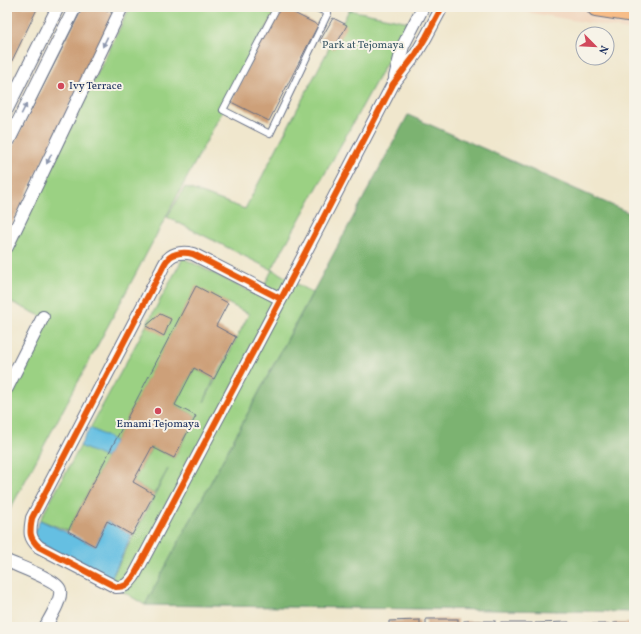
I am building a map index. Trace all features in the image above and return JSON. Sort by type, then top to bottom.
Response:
[{"type":"main road","points":[[596,7],[634,13]]},
{"type":"street","points":[[7,108],[58,7]]},
{"type":"street","points":[[7,144],[75,7]]},
{"type":"street","points":[[7,247],[122,7]]},
{"type":"street","points":[[393,84],[403,46],[423,7]]},
{"type":"street","points":[[281,299],[193,254],[185,252],[168,259],[32,518],[30,531],[33,542],[39,547],[116,587],[123,587],[134,576],[281,299],[393,84],[416,54],[442,7]]},
{"type":"street","points":[[7,388],[43,317]]},
{"type":"street","points":[[7,561],[50,580],[59,586],[60,598],[45,627]]},
{"type":"lane","points":[[277,7],[223,110],[270,134],[328,13],[314,7]]},
{"type":"shaded area","points":[[499,7],[634,7],[634,31],[615,28],[615,26],[606,26]]},
{"type":"green space","points":[[130,7],[278,7],[7,515],[7,400],[43,317],[7,300],[7,258]]},
{"type":"green space","name":"Park at Tejomaya","points":[[349,10],[409,22],[272,269],[312,293],[145,605],[109,583],[168,469],[154,494],[133,482],[152,447],[174,458],[196,416],[175,405],[194,368],[214,379],[204,402],[249,314],[196,287],[68,531],[40,520],[183,258],[259,296],[272,270],[167,217],[185,187],[245,209]]},
{"type":"green space","points":[[408,115],[634,215],[634,612],[145,605]]},
{"type":"water","points":[[90,428],[115,441],[106,458],[80,446]]},
{"type":"water","points":[[40,520],[95,546],[107,521],[132,535],[109,583],[32,538]]},
{"type":"building","points":[[7,7],[38,7],[7,71]]},
{"type":"building","name":"Ivy Terrace","points":[[83,7],[101,7],[114,14],[7,234],[7,158]]},
{"type":"building","points":[[277,7],[282,7],[318,25],[269,121],[231,102]]},
{"type":"building","points":[[333,18],[347,25],[334,49],[320,41]]},
{"type":"building","name":"Emami Tejomaya","points":[[196,286],[228,303],[216,326],[236,337],[214,379],[194,368],[175,405],[196,416],[174,458],[152,447],[133,482],[154,494],[132,535],[107,521],[95,546],[68,531]]},
{"type":"building","points":[[160,314],[171,319],[164,336],[146,326]]},
{"type":"building","points":[[426,619],[458,619],[458,627],[426,627]]},
{"type":"building","points":[[420,620],[420,627],[389,627],[389,621]]},
{"type":"building","points":[[464,621],[495,621],[495,627],[464,627]]},
{"type":"building","points":[[569,622],[569,627],[535,627],[535,623]]},
{"type":"building","points":[[501,623],[532,623],[532,627],[501,627]]},
{"type":"building","points":[[614,623],[634,623],[634,627],[614,627]]},
{"type":"building","points":[[575,624],[609,624],[609,627],[575,627]]},
{"type":"cycle path","points":[[281,299],[193,254],[180,253],[173,255],[168,259],[32,518],[31,537],[39,547],[116,587],[126,584],[134,576],[281,299],[393,84],[416,54],[442,7]]},
{"type":"place","name":"Ivy Terrace","points":[[61,86]]},
{"type":"place","name":"Emami Tejomaya","points":[[158,411]]}]
